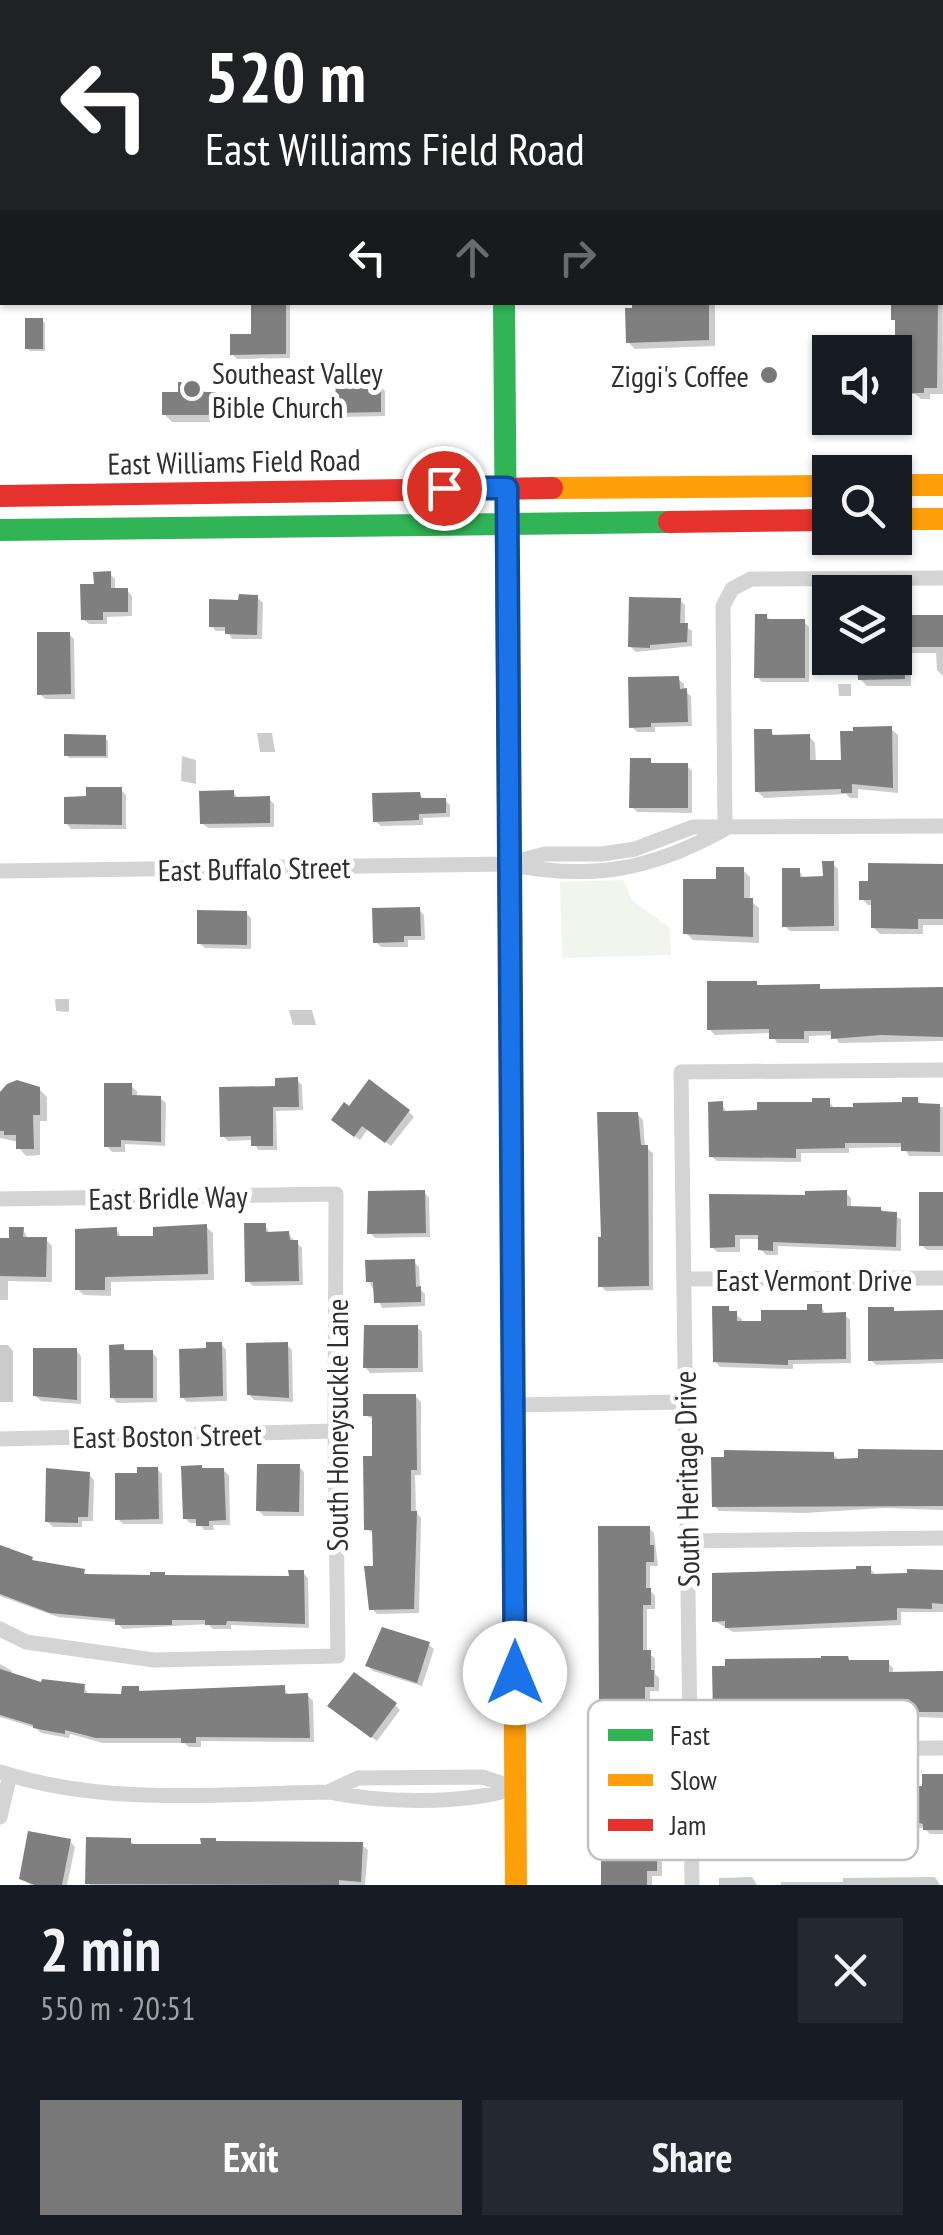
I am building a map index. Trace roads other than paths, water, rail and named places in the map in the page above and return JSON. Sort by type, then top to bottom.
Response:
[{"type":"main road","points":[[504,305],[516,1885]]},
{"type":"main road","points":[[912,485],[943,485]]},
{"type":"main road","name":"East Williams Field Road","points":[[0,496],[812,486]]},
{"type":"main road","points":[[912,519],[943,519]]},
{"type":"main road","points":[[0,530],[812,520]]},
{"type":"street","points":[[725,828],[723,606],[732,590],[751,580],[943,578]]},
{"type":"street","name":"East Buffalo Street","points":[[0,871],[508,864],[546,854],[602,854],[635,849],[693,827],[943,826]]},
{"type":"street","name":"South Heritage Drive","points":[[691,1700],[681,1072],[943,1070]]},
{"type":"street","name":"East Bridle Way","points":[[0,1199],[336,1194]]},
{"type":"street","name":"South Honeysuckle Lane","points":[[0,1629],[26,1642],[154,1660],[338,1656],[334,1432],[336,1194]]},
{"type":"street","name":"East Vermont Drive","points":[[684,1280],[943,1278]]},
{"type":"street","points":[[514,1405],[684,1402]]},
{"type":"street","name":"East Boston Street","points":[[0,1440],[334,1432]]},
{"type":"street","points":[[686,1541],[943,1538]]},
{"type":"street","points":[[918,1748],[943,1748]]},
{"type":"street","points":[[0,1817],[5,1774],[138,1796],[328,1792],[358,1778],[482,1778],[516,1788]]},
{"type":"place","name":"Ziggi's Coffee","points":[[769,375]]},
{"type":"place","name":"Southeast Valley Bible Church","points":[[192,389]]}]
